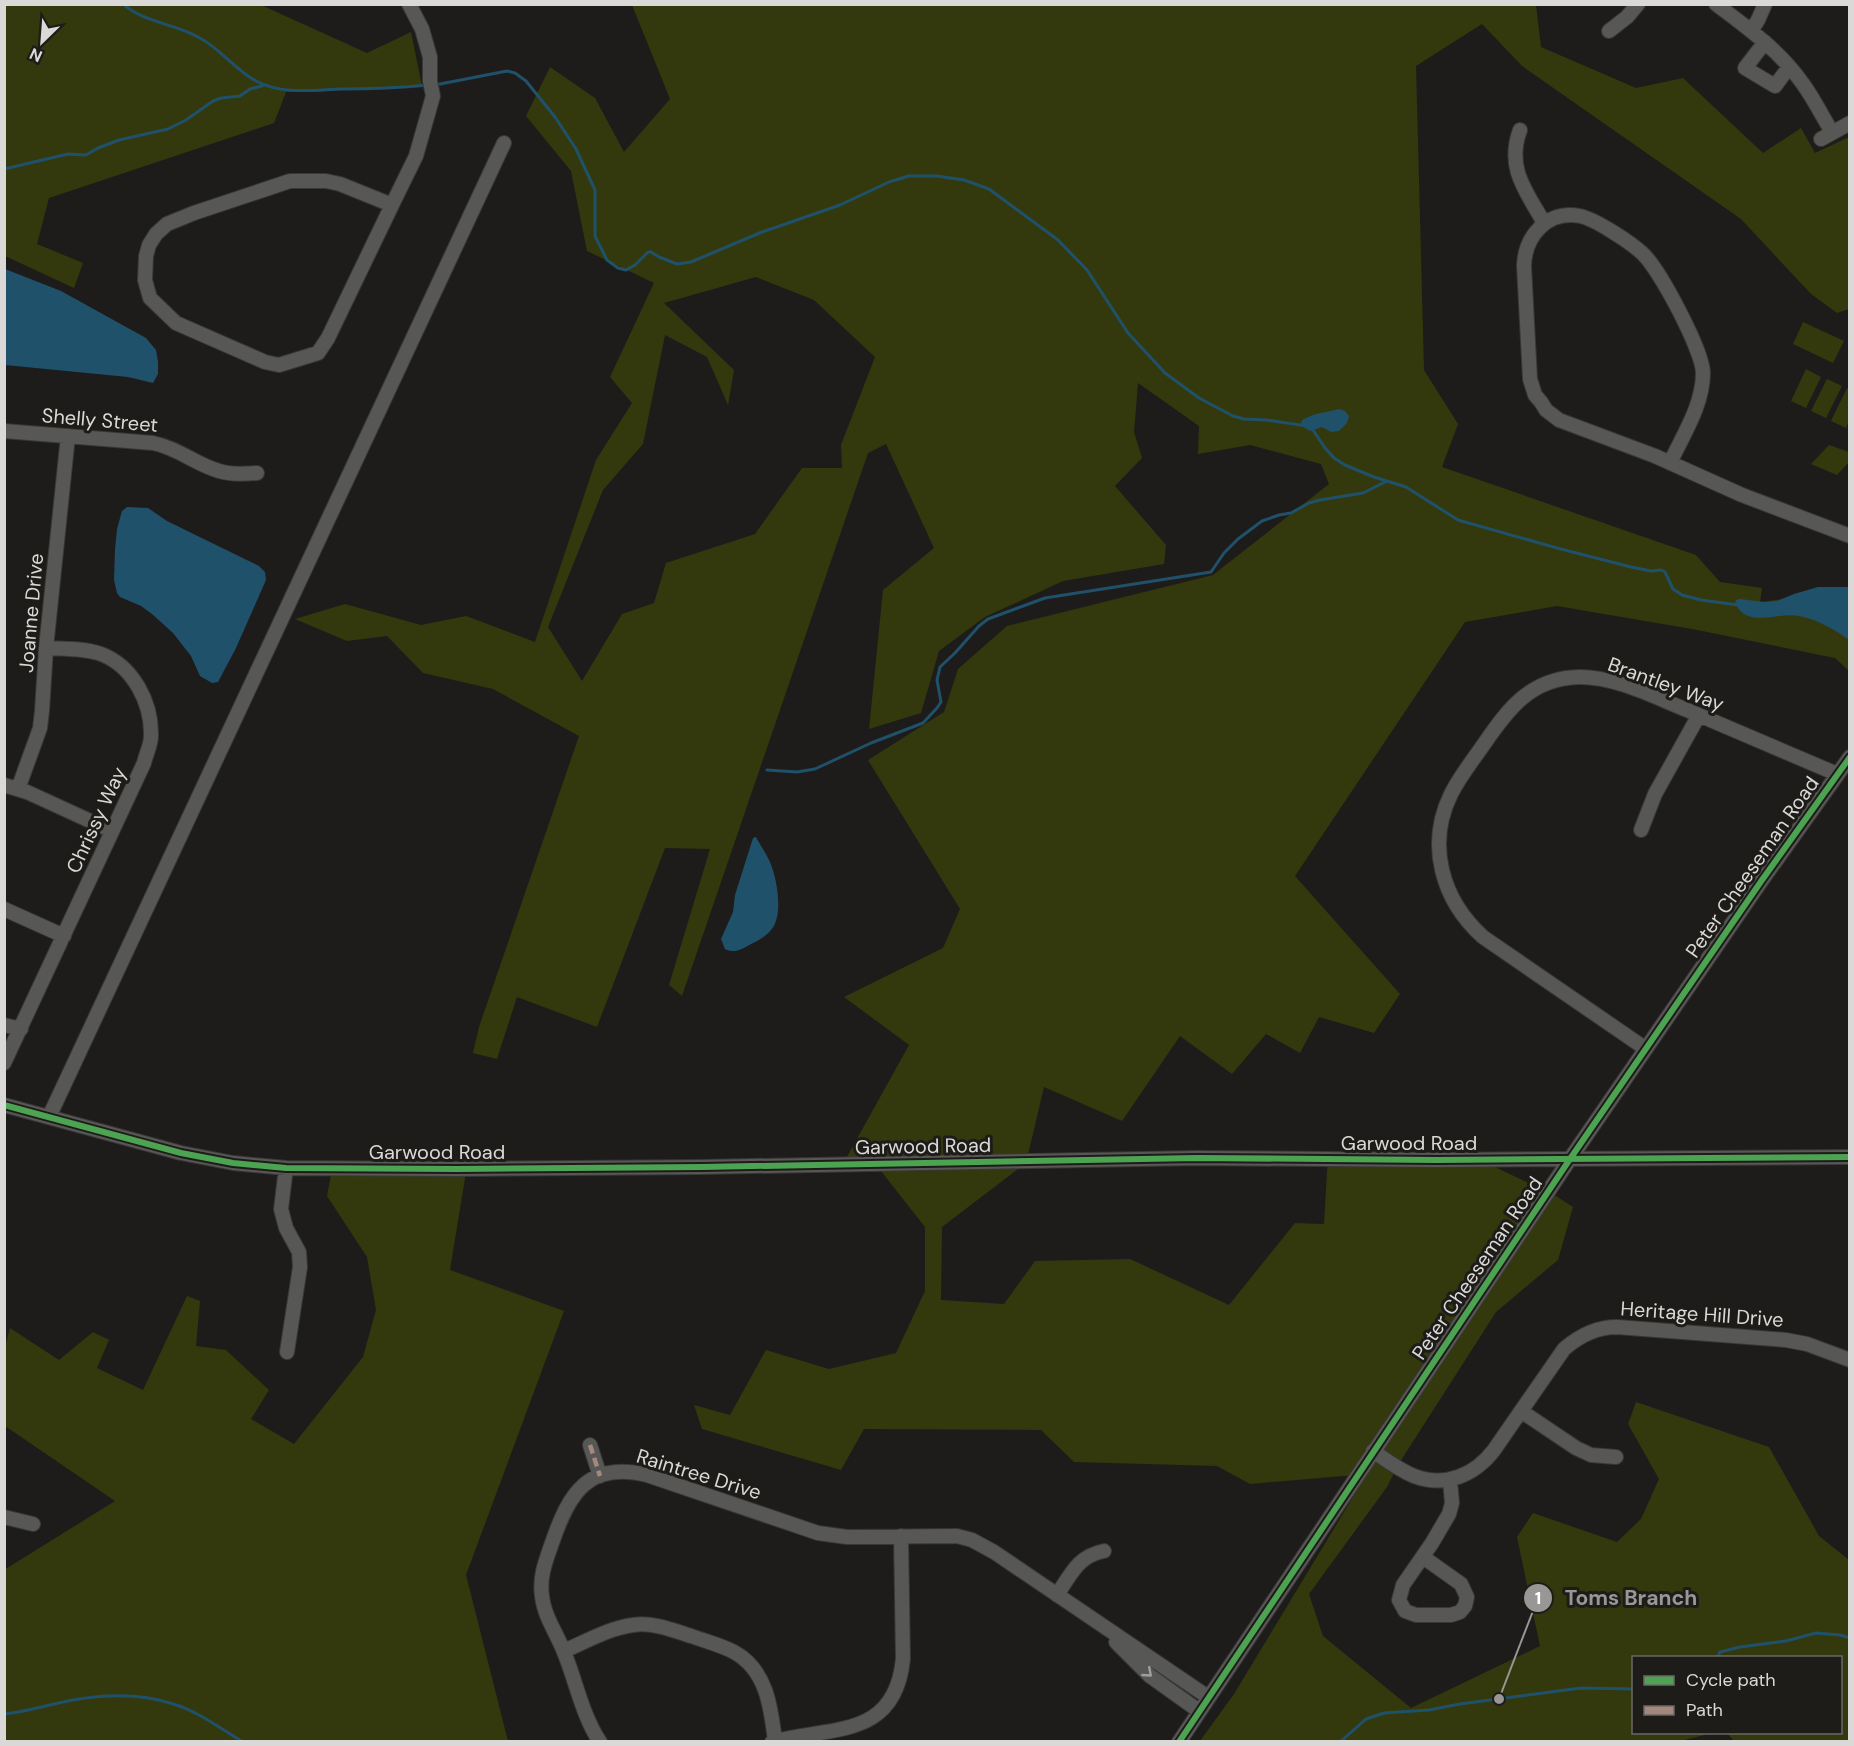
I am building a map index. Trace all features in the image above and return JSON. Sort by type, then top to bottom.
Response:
[{"type":"street","points":[[392,205],[340,184],[326,181],[290,181],[194,213],[167,224],[149,244],[144,266],[150,298],[176,323],[265,362],[279,365],[318,353],[328,338],[416,156],[433,96],[430,81],[430,57],[422,29],[409,4]]},
{"type":"street","points":[[1609,31],[1627,17],[1638,4]]},
{"type":"street","points":[[1716,4],[1765,42],[1789,67],[1806,89],[1826,135],[1850,123]]},
{"type":"street","points":[[1751,31],[1765,4]]},
{"type":"street","points":[[1765,42],[1745,68],[1775,86],[1789,67]]},
{"type":"street","points":[[1520,130],[1515,149],[1516,167],[1523,185],[1545,223]]},
{"type":"street","points":[[49,1117],[504,143]]},
{"type":"street","points":[[1670,462],[1699,399],[1703,372],[1698,349],[1661,277],[1638,249],[1594,221],[1574,215],[1545,223],[1533,235],[1524,258],[1529,369],[1532,386],[1546,410],[1559,420],[1670,462],[1742,495],[1850,536]]},
{"type":"street","name":"Shelly Street","points":[[4,431],[153,443],[168,446],[219,471],[257,473]]},
{"type":"street","name":"Joanne Drive","points":[[11,787],[40,728],[68,436]]},
{"type":"street","name":"Chrissy Way","points":[[4,1063],[144,763],[152,738],[150,713],[129,673],[112,659],[99,653],[46,648]]},
{"type":"street","name":"Brantley Way","points":[[1647,1049],[1483,937],[1468,922],[1452,898],[1444,880],[1439,860],[1440,831],[1444,812],[1452,792],[1503,716],[1516,702],[1550,681],[1570,677],[1607,679],[1699,715],[1837,774]]},
{"type":"street","points":[[1641,830],[1655,794],[1699,715]]},
{"type":"street","name":"Peter Cheeseman Road","points":[[1179,1742],[1570,1159],[1762,880],[1850,757]]},
{"type":"street","points":[[11,787],[112,831]]},
{"type":"street","points":[[4,909],[64,936]]},
{"type":"street","points":[[4,1025],[21,1029]]},
{"type":"street","name":"Garwood Road","points":[[4,1105],[181,1153],[252,1166],[286,1168],[667,1167],[1197,1158],[1437,1160],[1850,1157]]},
{"type":"street","points":[[286,1168],[281,1209],[286,1228],[298,1252],[300,1267],[286,1352]]},
{"type":"street","name":"Heritage Hill Drive","points":[[1450,1480],[1469,1473],[1486,1460],[1564,1349],[1577,1338],[1603,1328],[1617,1327],[1792,1341],[1807,1344],[1850,1360]]},
{"type":"street","points":[[1521,1411],[1576,1448],[1591,1455],[1616,1457]]},
{"type":"street","points":[[590,1445],[600,1476],[586,1483],[568,1504],[542,1572],[541,1589],[543,1605],[564,1651],[590,1723],[600,1742]]},
{"type":"street","points":[[1373,1451],[1415,1476],[1450,1480],[1452,1496],[1449,1514],[1403,1585],[1399,1595],[1400,1605],[1412,1615],[1451,1615],[1460,1612],[1467,1602],[1461,1584],[1423,1557]]},
{"type":"street","name":"Raintree Drive","points":[[600,1476],[626,1472],[647,1475],[818,1533],[847,1537],[947,1535],[972,1540],[994,1552],[1208,1697]]},
{"type":"street","points":[[4,1517],[33,1524]]},
{"type":"street","points":[[564,1651],[631,1625],[647,1624],[665,1628],[724,1648],[743,1658],[762,1682],[769,1700],[773,1741],[856,1726],[873,1718],[891,1698],[900,1680],[903,1659],[901,1536]]},
{"type":"street","points":[[1057,1595],[1080,1562],[1092,1553],[1104,1551]]},
{"type":"street","name":"Raintree Drive","points":[[1091,1618],[1150,1676],[1199,1711]]},
{"type":"green space","points":[[5,4],[261,5],[367,53],[411,32],[422,86],[286,92],[274,123],[49,198],[37,244],[83,263],[74,288],[5,256]]},
{"type":"green space","points":[[632,5],[1536,5],[1541,47],[1636,88],[1683,78],[1763,153],[1801,128],[1815,153],[1849,137],[1849,309],[1837,313],[1811,294],[1741,219],[1522,66],[1482,24],[1416,66],[1424,370],[1458,424],[1442,467],[1696,555],[1720,582],[1762,588],[1760,602],[1849,591],[1849,671],[1835,658],[1692,629],[1557,606],[1465,622],[1295,876],[1400,994],[1374,1033],[1319,1017],[1300,1053],[1266,1034],[1232,1074],[1180,1036],[1122,1121],[1044,1087],[1026,1163],[942,1227],[941,1300],[1004,1304],[1035,1261],[1130,1259],[1229,1305],[1295,1223],[1324,1224],[1328,1156],[1476,1158],[1556,1196],[1573,1207],[1558,1260],[1496,1312],[1398,1465],[1387,1487],[1309,1594],[1323,1636],[1411,1708],[1540,1646],[1517,1537],[1533,1513],[1617,1542],[1641,1519],[1659,1479],[1628,1424],[1636,1402],[1769,1447],[1819,1536],[1849,1560],[1849,1741],[1734,1741],[1728,1734],[1842,1734],[1842,1656],[1632,1656],[1632,1734],[1709,1734],[1676,1742],[1200,1741],[1234,1694],[1367,1474],[1250,1484],[1217,1466],[1074,1462],[1041,1430],[864,1429],[841,1470],[702,1429],[694,1405],[730,1415],[766,1350],[829,1369],[896,1353],[925,1291],[925,1227],[877,1166],[843,1164],[909,1045],[844,997],[943,948],[960,909],[868,760],[944,712],[958,669],[1007,626],[1213,575],[1329,484],[1321,464],[1250,445],[1198,454],[1199,426],[1138,383],[1134,432],[1142,458],[1115,486],[1166,545],[1164,564],[1063,581],[985,617],[939,651],[921,713],[869,729],[883,590],[934,548],[886,444],[868,453],[682,996],[669,985],[710,849],[665,848],[597,1027],[517,997],[497,1059],[473,1053],[479,1027],[579,736],[493,689],[423,673],[387,636],[347,641],[295,619],[345,604],[421,625],[466,616],[535,642],[596,460],[632,403],[610,377],[654,283],[587,251],[571,171],[526,116],[550,67],[595,98],[624,152],[670,99]],"holes":[[[756,277],[814,300],[875,357],[841,445],[842,468],[802,468],[755,534],[666,563],[654,603],[622,614],[582,681],[548,627],[603,490],[643,444],[665,335],[707,357],[728,405],[734,370],[664,303]]]},
{"type":"green space","points":[[1803,322],[1844,341],[1833,363],[1793,344]]},
{"type":"green space","points":[[1806,369],[1821,377],[1806,408],[1791,401]]},
{"type":"green space","points":[[1827,379],[1842,386],[1826,418],[1811,411]]},
{"type":"green space","points":[[1847,388],[1849,390],[1849,421],[1846,428],[1831,421]]},
{"type":"green space","points":[[1829,445],[1849,452],[1849,462],[1837,475],[1811,464]]},
{"type":"green space","points":[[333,1164],[467,1166],[450,1270],[564,1311],[466,1575],[508,1741],[5,1741],[4,1570],[115,1501],[5,1426],[5,1347],[10,1328],[59,1360],[93,1332],[109,1340],[97,1368],[143,1390],[187,1296],[200,1301],[196,1346],[226,1350],[269,1390],[251,1419],[294,1444],[363,1357],[376,1310],[367,1257],[327,1196]]},
{"type":"water","points":[[5,269],[61,291],[146,338],[156,350],[158,362],[158,374],[153,383],[128,377],[5,365]]},
{"type":"water","points":[[1339,409],[1345,411],[1349,416],[1347,423],[1339,431],[1331,432],[1322,427],[1310,431],[1301,423],[1302,420],[1312,415]]},
{"type":"water","points":[[127,507],[148,508],[167,521],[259,566],[265,572],[266,580],[236,648],[218,682],[212,683],[200,676],[191,656],[173,633],[141,606],[120,597],[117,593],[114,580],[117,529],[122,511]]},
{"type":"water","points":[[1818,587],[1849,587],[1849,640],[1826,625],[1805,617],[1790,615],[1755,617],[1740,611],[1735,603],[1740,599],[1777,601]]},
{"type":"water","points":[[756,837],[770,862],[775,877],[778,897],[777,916],[771,930],[762,938],[742,949],[728,950],[725,949],[721,939],[733,912],[735,895],[753,838]]},
{"type":"waterway","points":[[123,4],[149,19],[198,37],[248,76],[276,88],[309,91],[428,85]]},
{"type":"waterway","points":[[435,85],[507,71],[515,73],[526,81],[555,117],[576,149],[595,190],[595,236],[607,260],[618,268],[626,270],[635,265],[648,252],[677,264],[691,262],[762,232],[840,205],[889,182],[909,176],[937,176],[964,180],[989,189],[1058,240],[1087,270],[1128,333],[1165,373],[1199,398],[1233,416],[1244,419],[1307,426],[1313,430],[1334,458],[1345,465],[1406,487],[1458,520],[1631,567],[1651,571],[1661,570],[1665,572],[1673,589],[1682,595],[1738,605]]},
{"type":"waterway","points":[[4,169],[68,154],[86,155],[119,140],[168,129],[186,120],[213,101],[240,96],[250,89],[262,86]]},
{"type":"waterway","points":[[767,770],[797,772],[815,769],[871,743],[923,723],[941,702],[937,680],[940,667],[988,619],[1045,598],[1211,572],[1224,553],[1262,521],[1291,513],[1309,503],[1363,493],[1387,481]]},
{"type":"waterway","points":[[1718,1656],[1720,1652],[1740,1647],[1786,1641],[1816,1633],[1850,1638]]},
{"type":"waterway","points":[[1340,1742],[1366,1719],[1384,1713],[1429,1710],[1581,1688],[1632,1689]]},
{"type":"waterway","points":[[4,1714],[86,1698],[136,1696],[161,1700],[182,1707],[243,1742]]},
{"type":"marked path","points":[[590,1445],[600,1476]]},
{"type":"cycle path","points":[[1179,1742],[1570,1159],[1762,880],[1850,757]]},
{"type":"cycle path","points":[[4,1105],[181,1153],[233,1163],[286,1168],[702,1167],[1197,1158],[1437,1160],[1850,1157]]},
{"type":"place","name":"Toms Branch","points":[[1499,1699]]}]
